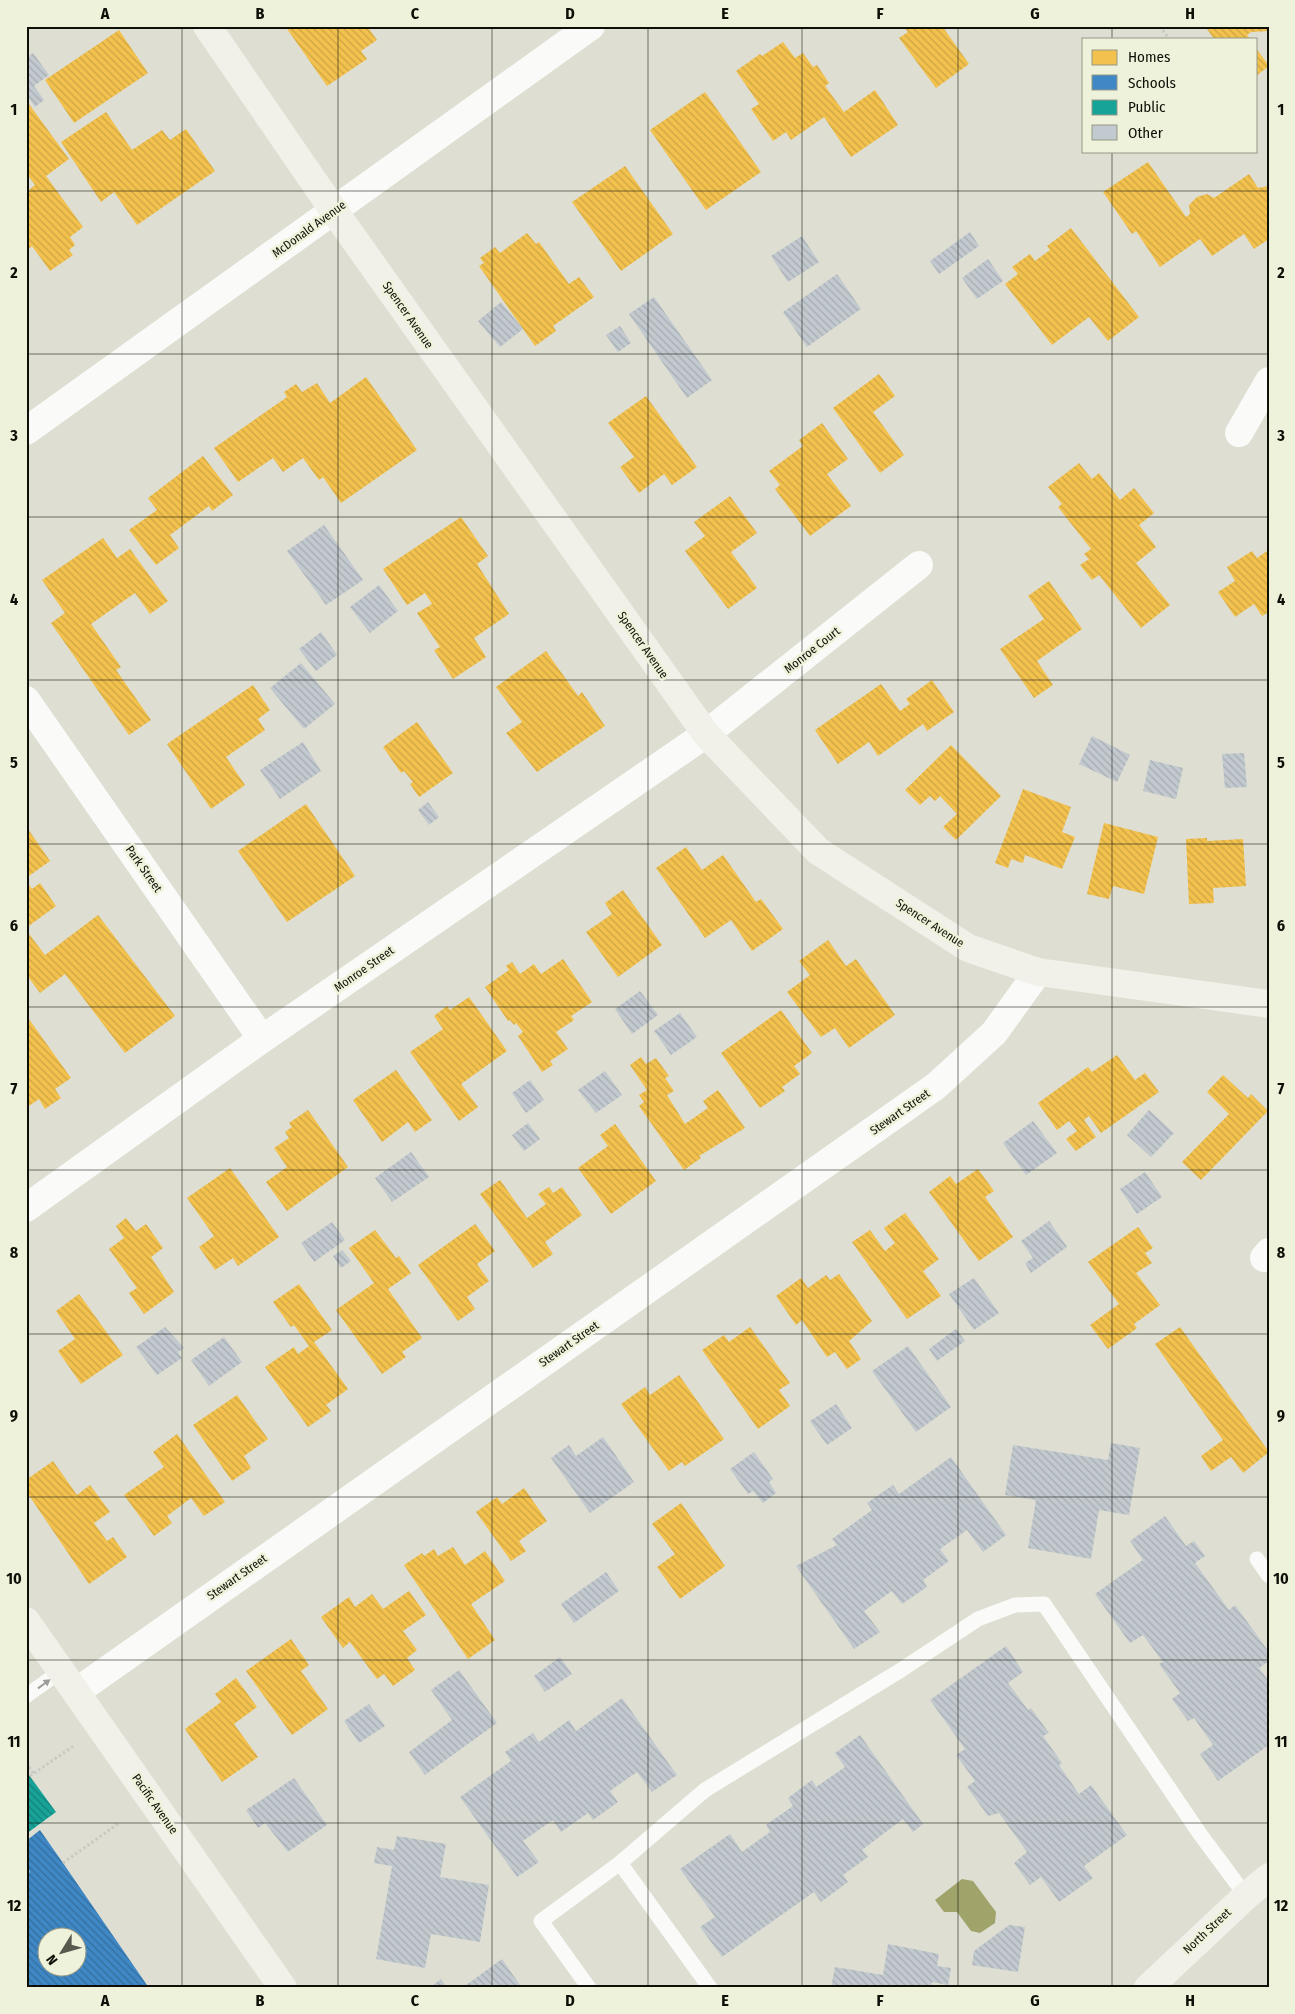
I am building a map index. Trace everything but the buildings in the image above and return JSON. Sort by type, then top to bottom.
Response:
[{"type":"street","name":"Spencer Avenue","points":[[207,26],[334,211],[706,734],[818,851],[968,948],[1038,972],[1269,1004]]},
{"type":"street","name":"McDonald Avenue","points":[[26,432],[591,26]]},
{"type":"street","points":[[1239,433],[1269,381]]},
{"type":"street","name":"Monroe Court","points":[[706,734],[919,566]]},
{"type":"street","name":"Park Street","points":[[26,700],[262,1039]]},
{"type":"street","name":"Monroe Street","points":[[26,1208],[262,1039],[706,734]]},
{"type":"street","name":"Stewart Street","points":[[69,1682],[936,1086],[994,1033],[1038,972]]},
{"type":"street","name":"Pacific Avenue","points":[[26,1621],[276,1985]]},
{"type":"street","name":"North Street","points":[[1148,1988],[1246,1896],[1269,1877]]},
{"type":"lane","points":[[1257,1559],[1269,1576]]},
{"type":"lane","points":[[589,1988],[540,1921],[620,1863],[705,1790],[901,1670],[978,1619],[1015,1605],[1044,1604],[1200,1834],[1246,1896]]},
{"type":"lane","points":[[26,1696],[69,1682]]},
{"type":"lane","points":[[620,1863],[710,1988]]},
{"type":"path","points":[[1160,26],[1168,38]]},
{"type":"path","points":[[26,1763],[32,1775],[67,1750]]},
{"type":"path","points":[[63,1863],[119,1823]]},
{"type":"shaded area","points":[[962,1879],[973,1881],[996,1912],[995,1923],[980,1933],[971,1931],[957,1912],[944,1912],[935,1900]]}]
